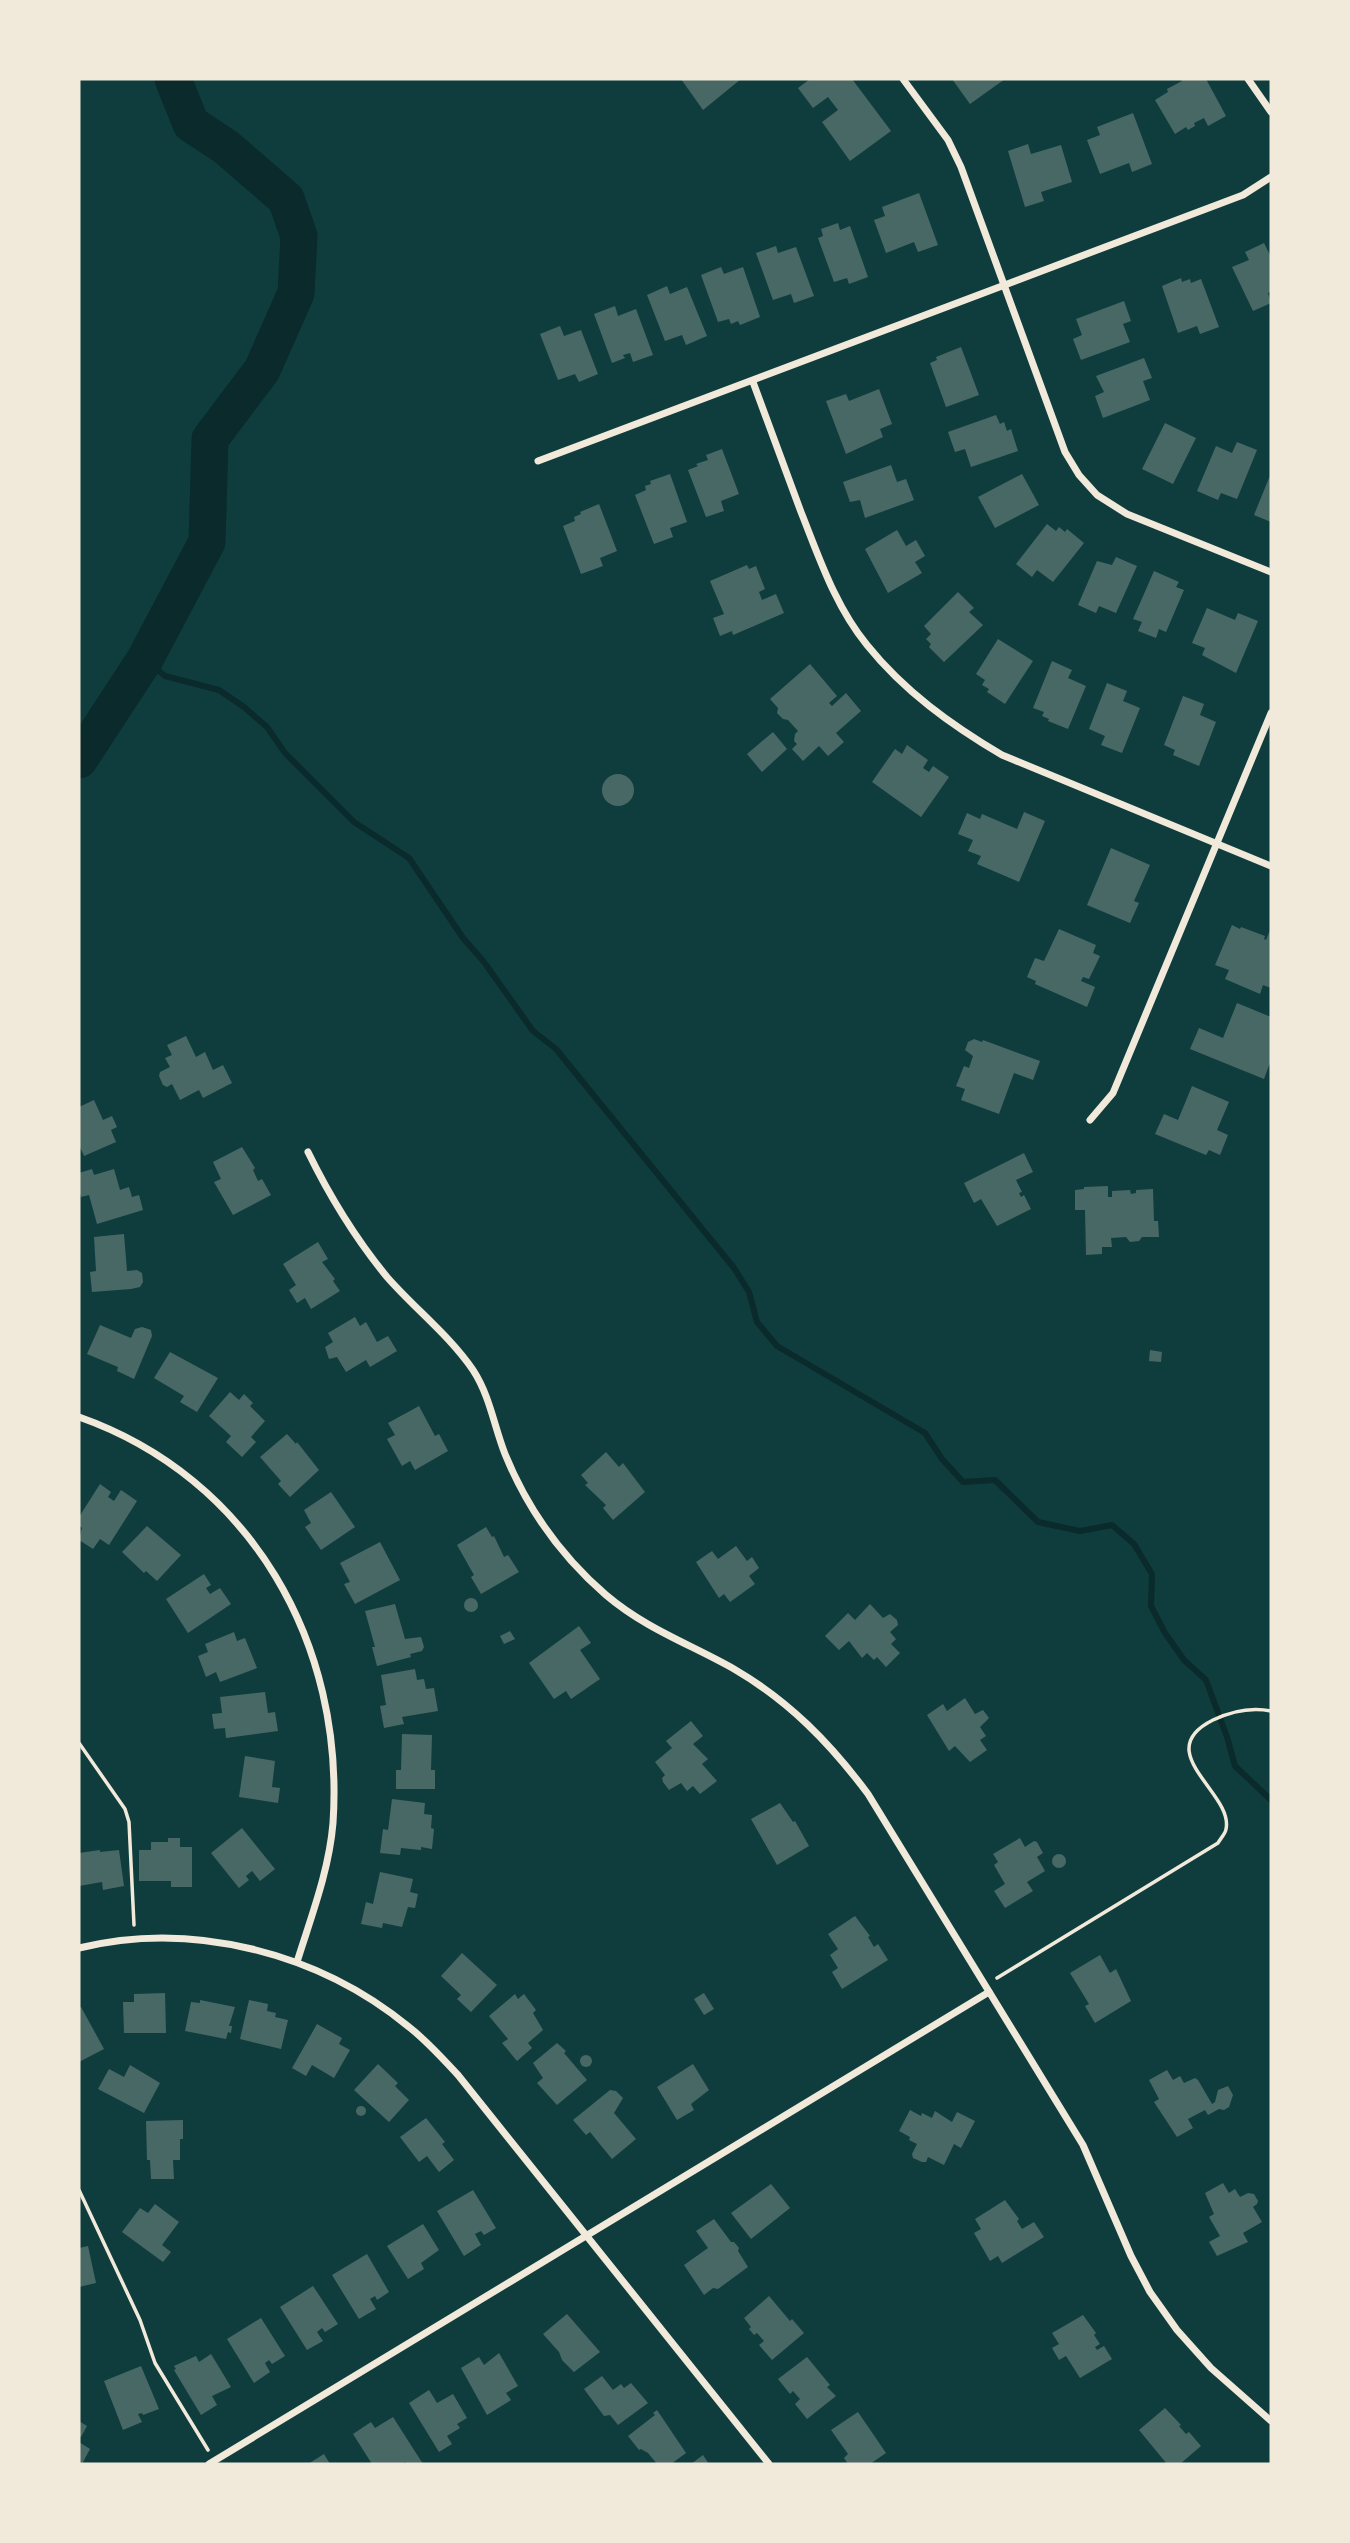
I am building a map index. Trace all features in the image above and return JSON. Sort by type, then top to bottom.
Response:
[{"type":"street","points":[[903,79],[953,149],[1065,452],[1079,475],[1097,495],[1127,514],[1271,572]]},
{"type":"street","points":[[1248,79],[1271,113]]},
{"type":"street","points":[[538,461],[1243,195],[1271,177]]},
{"type":"street","points":[[753,382],[823,570],[865,643],[892,673],[946,720],[1002,755],[1271,866]]},
{"type":"street","points":[[1090,1120],[1113,1093],[1271,713]]},
{"type":"street","points":[[308,1152],[330,1197],[358,1240],[388,1278],[458,1350],[475,1373],[489,1402],[505,1454],[522,1490],[547,1531],[575,1565],[607,1596],[633,1615],[682,1644],[732,1668],[771,1693],[807,1722],[831,1747],[868,1794],[1083,2145],[1131,2256],[1150,2292],[1177,2330],[1211,2368],[1271,2421]]},
{"type":"street","points":[[79,1417],[153,1453],[222,1508],[278,1579],[308,1641],[319,1674],[330,1724],[335,1775],[332,1826],[324,1877],[298,1962]]},
{"type":"street","points":[[79,1948],[135,1940],[189,1940],[227,1944],[298,1962],[354,1989],[383,2007],[435,2050],[458,2076],[769,2464]]},
{"type":"street","points":[[212,2463],[989,1992]]},
{"type":"path","points":[[989,1992],[998,1976],[1218,1843],[1226,1829],[1225,1814],[1200,1776],[1189,1753],[1189,1741],[1196,1729],[1238,1710],[1271,1711]]},
{"type":"path","points":[[79,1743],[125,1808],[129,1822],[135,1940]]},
{"type":"path","points":[[79,2190],[140,2320],[155,2363],[212,2463]]},
{"type":"building","points":[[681,79],[741,79],[703,110]]},
{"type":"building","points":[[810,79],[852,79],[891,131],[850,161],[822,122],[838,110],[828,97],[813,108],[798,88]]},
{"type":"building","points":[[952,79],[1005,79],[970,104]]},
{"type":"building","points":[[1181,79],[1206,79],[1226,116],[1208,126],[1204,118],[1188,130],[1186,127],[1175,134],[1155,100],[1182,81]]},
{"type":"building","points":[[1133,113],[1152,164],[1132,172],[1129,163],[1100,174],[1087,140],[1100,135],[1097,127]]},
{"type":"building","points":[[1028,144],[1031,154],[1061,145],[1072,182],[1041,192],[1044,201],[1025,207],[1008,151]]},
{"type":"building","points":[[919,193],[938,245],[918,252],[914,242],[886,253],[874,220],[885,216],[882,207]]},
{"type":"building","points":[[838,223],[840,230],[850,226],[868,277],[849,284],[847,278],[834,282],[818,238],[823,236],[821,229]]},
{"type":"building","points":[[1264,243],[1271,257],[1271,291],[1268,293],[1271,303],[1253,311],[1232,267],[1249,260],[1245,252]]},
{"type":"building","points":[[776,246],[778,253],[796,247],[814,296],[794,303],[791,294],[773,300],[756,253]]},
{"type":"building","points":[[721,267],[724,274],[743,267],[760,317],[740,325],[738,321],[731,324],[729,319],[718,322],[701,275]]},
{"type":"building","points":[[1181,278],[1182,282],[1190,279],[1191,283],[1201,279],[1219,327],[1200,334],[1197,326],[1178,333],[1162,286]]},
{"type":"building","points":[[667,286],[670,294],[687,287],[707,336],[686,345],[682,335],[665,341],[647,295]]},
{"type":"building","points":[[1124,301],[1131,321],[1123,324],[1130,342],[1081,360],[1073,339],[1082,335],[1076,319]]},
{"type":"building","points":[[615,306],[618,316],[636,309],[653,355],[633,362],[630,353],[612,363],[594,314]]},
{"type":"building","points":[[560,326],[564,336],[581,330],[598,374],[579,382],[575,374],[558,380],[540,334]]},
{"type":"building","points":[[961,347],[979,395],[946,407],[930,363],[937,360],[936,357]]},
{"type":"building","points":[[1144,358],[1152,378],[1143,381],[1150,400],[1103,418],[1095,396],[1104,392],[1096,376]]},
{"type":"building","points":[[879,389],[892,424],[880,429],[883,437],[846,454],[826,401],[846,394],[849,401]]},
{"type":"building","points":[[996,415],[1000,424],[1004,422],[1007,431],[1011,429],[1018,451],[971,467],[965,449],[955,452],[948,432]]},
{"type":"building","points":[[1165,423],[1196,438],[1173,484],[1142,469]]},
{"type":"building","points":[[1237,442],[1257,450],[1237,499],[1221,493],[1218,500],[1197,491],[1216,446],[1232,453]]},
{"type":"building","points":[[722,449],[739,494],[721,501],[724,511],[706,517],[688,470],[708,460],[706,455]]},
{"type":"building","points":[[891,465],[897,482],[906,479],[914,500],[865,518],[860,500],[850,502],[843,482]]},
{"type":"building","points":[[1271,473],[1271,522],[1254,515]]},
{"type":"building","points":[[670,474],[687,522],[670,528],[673,537],[654,544],[635,495],[646,490],[645,486],[651,484],[650,481]]},
{"type":"building","points":[[1022,474],[1039,505],[995,528],[978,497]]},
{"type":"building","points":[[599,504],[617,551],[600,558],[603,566],[581,574],[563,526],[575,521],[574,517],[581,514],[580,512]]},
{"type":"building","points":[[1047,524],[1056,531],[1059,527],[1065,532],[1067,529],[1084,543],[1053,582],[1037,570],[1032,577],[1016,564]]},
{"type":"building","points":[[897,530],[906,546],[916,540],[925,556],[915,562],[922,573],[888,593],[865,549]]},
{"type":"building","points":[[1116,557],[1137,566],[1116,613],[1099,606],[1096,613],[1078,605],[1097,561],[1112,565]]},
{"type":"building","points":[[747,565],[749,569],[756,566],[765,589],[759,592],[762,600],[776,594],[784,613],[733,635],[732,631],[720,636],[713,618],[724,614],[710,581]]},
{"type":"building","points":[[1154,571],[1179,582],[1176,587],[1184,590],[1166,632],[1159,629],[1156,638],[1138,631],[1142,622],[1133,619]]},
{"type":"building","points":[[958,592],[974,608],[969,612],[983,625],[944,662],[929,647],[931,644],[926,639],[931,634],[924,626]]},
{"type":"building","points":[[1207,608],[1235,620],[1238,613],[1258,621],[1236,673],[1202,655],[1205,648],[1192,643]]},
{"type":"building","points":[[998,639],[1033,661],[1005,704],[987,692],[989,689],[982,685],[985,680],[976,674]]},
{"type":"building","points":[[1052,661],[1072,670],[1068,678],[1086,686],[1068,729],[1048,721],[1049,719],[1042,716],[1044,712],[1033,708]]},
{"type":"building","points":[[810,664],[837,696],[829,703],[832,706],[846,693],[861,711],[836,733],[844,742],[828,756],[819,746],[803,761],[792,749],[797,744],[794,741],[798,731],[777,713],[778,708],[770,699]]},
{"type":"building","points":[[1107,683],[1127,691],[1123,701],[1140,708],[1122,753],[1101,745],[1105,736],[1089,729]]},
{"type":"building","points":[[1183,696],[1204,704],[1200,715],[1216,722],[1199,766],[1173,755],[1175,750],[1164,745]]},
{"type":"building","points":[[773,732],[787,749],[762,772],[747,754]]},
{"type":"building","points":[[907,745],[928,760],[923,768],[929,772],[933,766],[949,777],[921,817],[872,782],[895,749],[902,754]]},
{"type":"building","points":[[618,774],[629,779],[634,790],[629,801],[618,806],[607,801],[602,790],[607,779]]},
{"type":"building","points":[[1024,812],[1045,821],[1019,882],[977,864],[981,856],[968,851],[973,840],[958,834],[967,813],[980,819],[982,814],[1017,829]]},
{"type":"building","points":[[1111,848],[1150,865],[1134,901],[1139,903],[1130,923],[1087,905]]},
{"type":"building","points":[[1232,925],[1265,936],[1266,940],[1271,928],[1271,988],[1263,985],[1260,994],[1225,979],[1229,970],[1215,965]]},
{"type":"building","points":[[1059,929],[1096,945],[1093,953],[1100,956],[1089,979],[1083,977],[1081,981],[1095,987],[1087,1007],[1035,984],[1036,981],[1027,977],[1035,958],[1044,961]]},
{"type":"building","points":[[1237,1003],[1271,1017],[1271,1060],[1264,1079],[1190,1049],[1199,1028],[1223,1038]]},
{"type":"building","points":[[186,1036],[196,1057],[205,1052],[213,1070],[223,1065],[232,1083],[203,1098],[199,1090],[180,1100],[172,1084],[167,1087],[163,1085],[160,1072],[170,1067],[165,1058],[172,1055],[167,1045]]},
{"type":"building","points":[[974,1039],[1040,1061],[1033,1080],[1014,1073],[999,1114],[961,1100],[965,1089],[956,1086],[964,1066],[969,1068],[973,1056],[965,1050],[968,1042]]},
{"type":"building","points":[[1192,1086],[1229,1102],[1217,1130],[1228,1135],[1220,1155],[1209,1150],[1206,1155],[1155,1134],[1164,1114],[1178,1120]]},
{"type":"building","points":[[94,1100],[103,1120],[112,1116],[117,1127],[111,1130],[116,1142],[84,1156],[79,1145],[79,1107]]},
{"type":"building","points":[[242,1147],[255,1168],[253,1170],[258,1181],[262,1179],[271,1195],[233,1215],[214,1182],[221,1179],[213,1162]]},
{"type":"building","points":[[1024,1153],[1033,1172],[1016,1180],[1022,1192],[1019,1193],[1021,1197],[1024,1195],[1031,1209],[997,1226],[981,1199],[974,1203],[964,1183]]},
{"type":"building","points":[[92,1169],[94,1175],[114,1169],[120,1190],[129,1187],[132,1197],[139,1195],[143,1210],[97,1224],[89,1195],[81,1197],[79,1190],[79,1173]]},
{"type":"building","points":[[1108,1186],[1108,1197],[1112,1197],[1112,1191],[1130,1190],[1131,1194],[1136,1193],[1136,1190],[1153,1189],[1154,1221],[1158,1221],[1159,1237],[1142,1237],[1139,1241],[1130,1242],[1126,1237],[1111,1238],[1112,1247],[1102,1247],[1102,1254],[1086,1255],[1085,1210],[1075,1210],[1075,1190]]},
{"type":"building","points":[[124,1234],[127,1271],[137,1270],[142,1273],[143,1282],[140,1287],[131,1289],[92,1292],[90,1272],[96,1271],[94,1237]]},
{"type":"building","points":[[318,1242],[328,1259],[322,1262],[340,1291],[311,1309],[305,1298],[297,1303],[289,1290],[296,1285],[283,1264]]},
{"type":"building","points":[[355,1317],[360,1326],[366,1322],[377,1342],[388,1336],[397,1351],[370,1367],[366,1360],[346,1372],[337,1357],[329,1359],[325,1347],[333,1342],[328,1333]]},
{"type":"building","points":[[100,1325],[131,1338],[135,1329],[142,1327],[151,1330],[152,1336],[134,1379],[117,1371],[118,1367],[87,1354]]},
{"type":"building","points":[[1150,1350],[1162,1352],[1161,1362],[1149,1361]]},
{"type":"building","points":[[170,1352],[218,1378],[197,1412],[180,1402],[184,1396],[154,1378]]},
{"type":"building","points":[[230,1392],[239,1400],[244,1394],[253,1403],[250,1406],[265,1421],[251,1437],[256,1442],[242,1457],[226,1442],[231,1436],[209,1416]]},
{"type":"building","points":[[419,1406],[435,1436],[439,1434],[448,1451],[415,1470],[410,1461],[402,1466],[387,1439],[395,1435],[388,1423]]},
{"type":"building","points":[[287,1434],[296,1444],[297,1442],[319,1470],[290,1497],[278,1484],[281,1481],[260,1457]]},
{"type":"building","points":[[606,1452],[619,1467],[623,1463],[645,1492],[613,1520],[603,1508],[606,1505],[585,1485],[588,1483],[581,1475]]},
{"type":"building","points":[[100,1484],[111,1492],[108,1497],[114,1501],[121,1490],[137,1501],[109,1545],[100,1539],[93,1549],[79,1540],[82,1528],[79,1525],[79,1517]]},
{"type":"building","points":[[331,1492],[355,1527],[321,1550],[305,1527],[311,1523],[304,1510]]},
{"type":"building","points":[[147,1526],[181,1555],[157,1581],[146,1571],[144,1573],[122,1552]]},
{"type":"building","points":[[486,1527],[492,1537],[494,1536],[504,1557],[508,1555],[519,1572],[481,1594],[457,1545]]},
{"type":"building","points":[[380,1542],[400,1580],[355,1604],[344,1584],[350,1582],[340,1563]]},
{"type":"building","points":[[736,1546],[747,1561],[752,1557],[759,1568],[749,1576],[755,1584],[730,1602],[724,1594],[719,1598],[696,1562],[712,1551],[718,1559]]},
{"type":"building","points":[[204,1574],[211,1585],[206,1588],[210,1594],[220,1588],[231,1604],[188,1633],[166,1599]]},
{"type":"building","points":[[468,1598],[474,1598],[478,1605],[474,1612],[468,1612],[464,1608],[464,1602]]},
{"type":"building","points":[[395,1604],[405,1639],[421,1637],[424,1647],[422,1651],[410,1654],[411,1657],[377,1666],[365,1611]]},
{"type":"building","points":[[870,1604],[883,1618],[890,1614],[897,1620],[898,1625],[890,1632],[896,1639],[891,1644],[900,1653],[886,1667],[877,1657],[874,1660],[867,1653],[862,1658],[849,1641],[839,1650],[825,1636],[848,1613],[855,1620]]},
{"type":"building","points":[[579,1626],[591,1643],[580,1650],[600,1679],[571,1699],[566,1691],[554,1699],[529,1663]]},
{"type":"building","points":[[510,1631],[515,1639],[504,1644],[500,1636]]},
{"type":"building","points":[[234,1632],[237,1641],[245,1638],[257,1668],[220,1682],[216,1672],[206,1677],[198,1656],[208,1652],[205,1644]]},
{"type":"building","points":[[415,1669],[417,1680],[424,1679],[426,1689],[434,1688],[438,1711],[402,1717],[404,1724],[384,1728],[380,1706],[386,1705],[381,1675]]},
{"type":"building","points":[[265,1692],[268,1713],[275,1712],[278,1731],[226,1738],[225,1728],[214,1729],[212,1714],[222,1713],[220,1697]]},
{"type":"building","points":[[965,1698],[975,1714],[983,1710],[989,1718],[980,1727],[986,1736],[980,1740],[987,1750],[970,1762],[955,1746],[949,1751],[927,1715],[943,1704],[947,1711]]},
{"type":"building","points":[[691,1721],[703,1736],[693,1744],[708,1759],[702,1764],[717,1781],[700,1794],[693,1786],[687,1791],[681,1783],[669,1790],[663,1782],[665,1775],[655,1762],[672,1748],[666,1741]]},
{"type":"building","points":[[402,1734],[432,1735],[431,1770],[435,1770],[435,1789],[396,1789],[396,1770],[401,1770]]},
{"type":"building","points":[[245,1756],[275,1761],[272,1787],[280,1788],[278,1803],[239,1797]]},
{"type":"building","points":[[392,1799],[425,1803],[424,1814],[432,1815],[432,1849],[401,1848],[400,1855],[380,1853],[383,1829],[388,1830]]},
{"type":"building","points":[[780,1803],[793,1822],[795,1821],[809,1846],[777,1865],[751,1819]]},
{"type":"building","points":[[242,1828],[275,1869],[260,1881],[252,1871],[246,1876],[249,1880],[239,1888],[211,1853]]},
{"type":"building","points":[[168,1838],[180,1838],[180,1847],[192,1847],[192,1887],[171,1887],[171,1881],[139,1881],[139,1850],[151,1850],[151,1842],[168,1842]]},
{"type":"building","points":[[1020,1838],[1025,1847],[1037,1842],[1043,1853],[1037,1857],[1045,1871],[1027,1882],[1033,1891],[1005,1908],[994,1891],[1005,1884],[994,1865],[998,1862],[993,1854]]},
{"type":"building","points":[[119,1850],[124,1886],[103,1890],[102,1882],[79,1886],[79,1853]]},
{"type":"building","points":[[1059,1854],[1064,1856],[1064,1866],[1059,1868],[1054,1866],[1052,1861],[1054,1856]]},
{"type":"building","points":[[380,1872],[413,1879],[410,1892],[418,1894],[415,1908],[408,1907],[402,1927],[383,1923],[382,1928],[361,1924],[366,1902],[373,1904]]},
{"type":"building","points":[[855,1916],[870,1936],[868,1937],[874,1947],[878,1944],[888,1960],[842,1989],[832,1972],[838,1968],[830,1955],[838,1949],[828,1934]]},
{"type":"building","points":[[462,1953],[497,1985],[471,2012],[457,1999],[461,1995],[441,1976]]},
{"type":"building","points":[[1100,1955],[1110,1973],[1116,1969],[1131,2001],[1095,2023],[1085,2006],[1089,2004],[1070,1973]]},
{"type":"building","points":[[165,1993],[166,2033],[124,2033],[123,2002],[134,2002],[134,1994]]},
{"type":"building","points":[[704,1993],[714,2009],[704,2015],[694,1999]]},
{"type":"building","points":[[515,1994],[518,1999],[524,1994],[536,2010],[533,2013],[543,2030],[528,2043],[532,2048],[517,2061],[502,2043],[508,2039],[489,2016]]},
{"type":"building","points":[[200,2000],[235,2007],[229,2026],[232,2026],[231,2033],[228,2032],[226,2039],[185,2031],[191,2002],[200,2003]]},
{"type":"building","points":[[249,2000],[268,2004],[267,2011],[276,2013],[275,2017],[288,2020],[281,2049],[240,2039]]},
{"type":"building","points":[[81,2007],[104,2049],[79,2062],[79,2008]]},
{"type":"building","points":[[317,2024],[342,2038],[339,2044],[350,2050],[334,2078],[312,2065],[306,2076],[292,2068]]},
{"type":"building","points":[[557,2043],[587,2080],[557,2105],[537,2083],[543,2078],[533,2063]]},
{"type":"building","points":[[586,2055],[592,2061],[586,2067],[580,2061]]},
{"type":"building","points":[[378,2064],[398,2083],[395,2086],[409,2100],[389,2122],[354,2090]]},
{"type":"building","points":[[693,2064],[709,2090],[691,2104],[694,2110],[677,2120],[657,2087]]},
{"type":"building","points":[[130,2065],[160,2083],[144,2113],[98,2089],[109,2069],[124,2077]]},
{"type":"building","points":[[1167,2070],[1173,2080],[1180,2076],[1184,2083],[1195,2078],[1198,2080],[1212,2104],[1218,2090],[1228,2086],[1233,2095],[1229,2107],[1208,2115],[1205,2110],[1188,2119],[1193,2128],[1177,2137],[1154,2102],[1159,2099],[1149,2080]]},
{"type":"building","points":[[610,2090],[616,2091],[623,2098],[614,2113],[636,2139],[612,2159],[590,2132],[586,2135],[573,2120]]},
{"type":"building","points":[[361,2106],[365,2107],[365,2115],[361,2116],[357,2115],[356,2111],[357,2107]]},
{"type":"building","points":[[910,2110],[932,2118],[935,2111],[952,2122],[957,2112],[975,2121],[961,2148],[954,2144],[944,2165],[928,2157],[926,2162],[922,2162],[913,2158],[917,2144],[899,2131]]},
{"type":"building","points":[[426,2118],[445,2142],[442,2144],[454,2160],[439,2172],[427,2156],[419,2162],[400,2137]]},
{"type":"building","points":[[183,2120],[180,2160],[173,2160],[174,2179],[151,2179],[150,2160],[147,2160],[146,2121]]},
{"type":"building","points":[[1223,2183],[1229,2193],[1235,2189],[1240,2197],[1248,2193],[1254,2194],[1258,2201],[1253,2207],[1262,2222],[1243,2233],[1248,2242],[1217,2256],[1209,2242],[1220,2236],[1209,2217],[1214,2214],[1205,2193]]},
{"type":"building","points":[[771,2184],[790,2208],[751,2239],[731,2213]]},
{"type":"building","points":[[473,2190],[496,2228],[484,2235],[481,2231],[475,2234],[481,2245],[464,2256],[437,2211]]},
{"type":"building","points":[[1005,2200],[1019,2219],[1017,2221],[1022,2229],[1034,2222],[1044,2237],[1002,2263],[998,2256],[990,2261],[974,2233],[981,2229],[975,2219]]},
{"type":"building","points":[[155,2204],[179,2222],[162,2245],[171,2252],[163,2262],[122,2232],[140,2208],[148,2213]]},
{"type":"building","points":[[714,2219],[731,2242],[739,2248],[738,2251],[748,2267],[718,2289],[713,2288],[704,2295],[684,2265],[708,2248],[696,2231]]},
{"type":"building","points":[[423,2224],[439,2250],[421,2263],[424,2269],[408,2279],[387,2246]]},
{"type":"building","points":[[88,2246],[96,2283],[79,2287],[79,2248]]},
{"type":"building","points":[[367,2254],[389,2292],[377,2300],[375,2296],[370,2299],[376,2309],[359,2319],[332,2275]]},
{"type":"building","points":[[313,2286],[338,2324],[325,2332],[322,2328],[317,2332],[323,2341],[307,2350],[280,2307]]},
{"type":"building","points":[[769,2296],[804,2333],[772,2360],[759,2345],[764,2341],[757,2333],[754,2335],[744,2318]]},
{"type":"building","points":[[567,2314],[600,2352],[574,2372],[543,2334]]},
{"type":"building","points":[[1083,2315],[1096,2333],[1094,2335],[1100,2344],[1095,2347],[1097,2350],[1104,2346],[1112,2359],[1080,2378],[1066,2356],[1059,2360],[1052,2348],[1059,2344],[1052,2333]]},
{"type":"building","points":[[261,2318],[285,2356],[272,2364],[269,2360],[265,2363],[270,2372],[254,2383],[227,2339]]},
{"type":"building","points":[[499,2353],[518,2386],[506,2393],[511,2400],[487,2415],[461,2368],[479,2357],[484,2365]]},
{"type":"building","points":[[211,2354],[231,2387],[212,2396],[217,2405],[201,2415],[174,2366],[196,2356],[199,2362]]},
{"type":"building","points":[[807,2357],[836,2396],[807,2419],[795,2404],[800,2399],[793,2391],[790,2394],[778,2379]]},
{"type":"building","points":[[141,2366],[159,2409],[143,2415],[138,2414],[142,2422],[123,2430],[104,2381]]},
{"type":"building","points":[[602,2376],[613,2390],[621,2384],[624,2388],[631,2383],[648,2403],[618,2425],[610,2415],[604,2416],[584,2389]]},
{"type":"building","points":[[429,2390],[437,2403],[453,2394],[467,2418],[457,2424],[460,2428],[447,2436],[452,2444],[439,2452],[409,2403]]},
{"type":"building","points":[[1165,2408],[1186,2434],[1189,2432],[1201,2446],[1180,2464],[1167,2464],[1139,2430]]},
{"type":"building","points":[[657,2410],[686,2453],[671,2464],[657,2464],[648,2453],[639,2450],[628,2436],[655,2415],[653,2413]]},
{"type":"building","points":[[858,2412],[886,2453],[870,2464],[848,2464],[844,2458],[848,2454],[831,2430]]},
{"type":"building","points":[[393,2417],[423,2464],[372,2464],[353,2434],[371,2422],[375,2428]]},
{"type":"building","points":[[79,2421],[87,2426],[81,2437],[79,2435]]},
{"type":"building","points":[[79,2442],[90,2449],[82,2464],[79,2464]]},
{"type":"building","points":[[324,2454],[330,2464],[308,2464]]},
{"type":"building","points":[[703,2455],[709,2464],[691,2464]]},
{"type":"waterway","points":[[79,760],[145,659],[207,542],[210,439],[262,370],[296,293],[299,236],[286,199],[226,147],[191,124],[173,79]]},
{"type":"waterway","points":[[145,659],[165,676],[219,690],[244,707],[267,727],[285,753],[354,822],[409,858],[463,938],[484,962],[533,1031],[556,1049],[734,1268],[749,1292],[757,1322],[777,1346],[925,1433],[942,1459],[963,1482],[995,1480],[1038,1522],[1080,1531],[1112,1525],[1134,1544],[1152,1574],[1151,1606],[1165,1633],[1184,1660],[1206,1680],[1235,1766],[1271,1800]]}]
